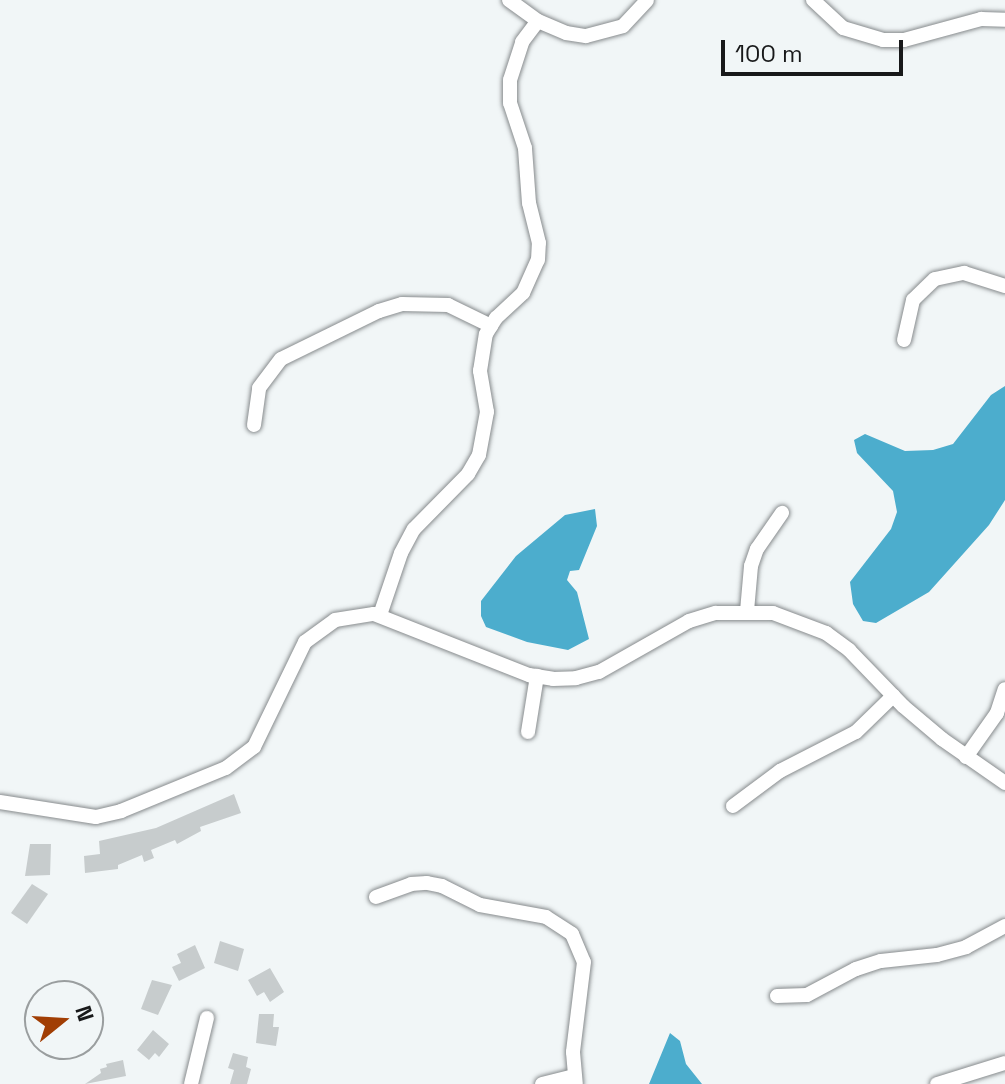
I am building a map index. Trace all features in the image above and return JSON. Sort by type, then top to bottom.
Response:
[{"type":"street","points":[[509,0],[538,21],[566,33],[604,34],[623,26],[647,0]]},
{"type":"street","points":[[813,0],[843,28],[883,40],[904,40],[981,19],[1005,20]]},
{"type":"street","points":[[380,615],[401,553],[414,529],[468,474],[479,455],[487,412],[480,371],[481,352],[491,326],[533,279],[539,243],[529,203],[525,148],[510,103],[510,80],[522,42],[538,21]]},
{"type":"street","points":[[904,340],[913,300],[935,279],[964,273],[1005,286]]},
{"type":"street","points":[[254,425],[259,388],[281,359],[379,311],[402,304],[448,305],[491,326]]},
{"type":"street","points":[[747,611],[751,566],[757,549],[782,513]]},
{"type":"street","points":[[0,802],[96,817],[121,811],[226,768],[254,747],[305,642],[335,620],[354,615],[380,615],[537,676],[576,678],[599,672],[689,621],[716,613],[773,613],[826,633],[849,650],[893,696],[966,757],[1005,783]]},
{"type":"street","points":[[528,732],[537,676]]},
{"type":"street","points":[[966,757],[997,713],[1005,689]]},
{"type":"street","points":[[733,806],[780,771],[856,732],[893,696]]},
{"type":"street","points":[[376,897],[411,884],[427,883],[442,886],[480,905],[546,917],[572,934],[584,962],[575,1080],[542,1084]]},
{"type":"street","points":[[777,996],[807,995],[856,969],[881,961],[937,955],[966,947],[1005,926]]},
{"type":"street","points":[[191,1084],[207,1018]]},
{"type":"street","points":[[937,1084],[981,1077],[1005,1063]]},
{"type":"water","points":[[1005,386],[1005,500],[989,525],[929,592],[876,623],[863,621],[853,604],[850,582],[891,529],[897,512],[893,491],[857,453],[854,440],[865,434],[905,451],[933,450],[953,444],[991,395]]},
{"type":"water","points":[[595,509],[597,526],[579,570],[570,571],[567,580],[577,592],[589,639],[568,650],[527,642],[486,627],[481,616],[481,601],[516,556],[565,515]]},
{"type":"water","points":[[670,1033],[680,1041],[686,1064],[702,1084],[649,1084]]},
{"type":"building","points":[[234,794],[241,813],[200,827],[201,831],[177,844],[175,840],[151,850],[154,858],[144,862],[142,855],[118,865],[118,869],[85,873],[84,856],[100,854],[99,841],[156,828]]},
{"type":"building","points":[[30,844],[51,844],[50,875],[25,876]]},
{"type":"building","points":[[32,884],[48,894],[27,924],[11,913]]},
{"type":"building","points":[[220,941],[244,949],[238,971],[214,963]]},
{"type":"building","points":[[195,945],[205,968],[179,981],[172,967],[181,963],[177,954]]},
{"type":"building","points":[[270,968],[284,992],[270,1002],[264,992],[257,996],[248,980]]},
{"type":"building","points":[[152,980],[172,985],[158,1015],[141,1009]]},
{"type":"building","points":[[259,1014],[274,1014],[273,1027],[279,1027],[276,1046],[256,1043]]},
{"type":"building","points":[[153,1030],[169,1044],[159,1057],[155,1053],[149,1060],[137,1050]]},
{"type":"building","points":[[233,1053],[248,1057],[246,1067],[251,1069],[247,1084],[230,1084],[234,1070],[228,1068]]},
{"type":"building","points":[[123,1060],[126,1076],[85,1084],[101,1073],[100,1069],[107,1067],[106,1064]]}]
